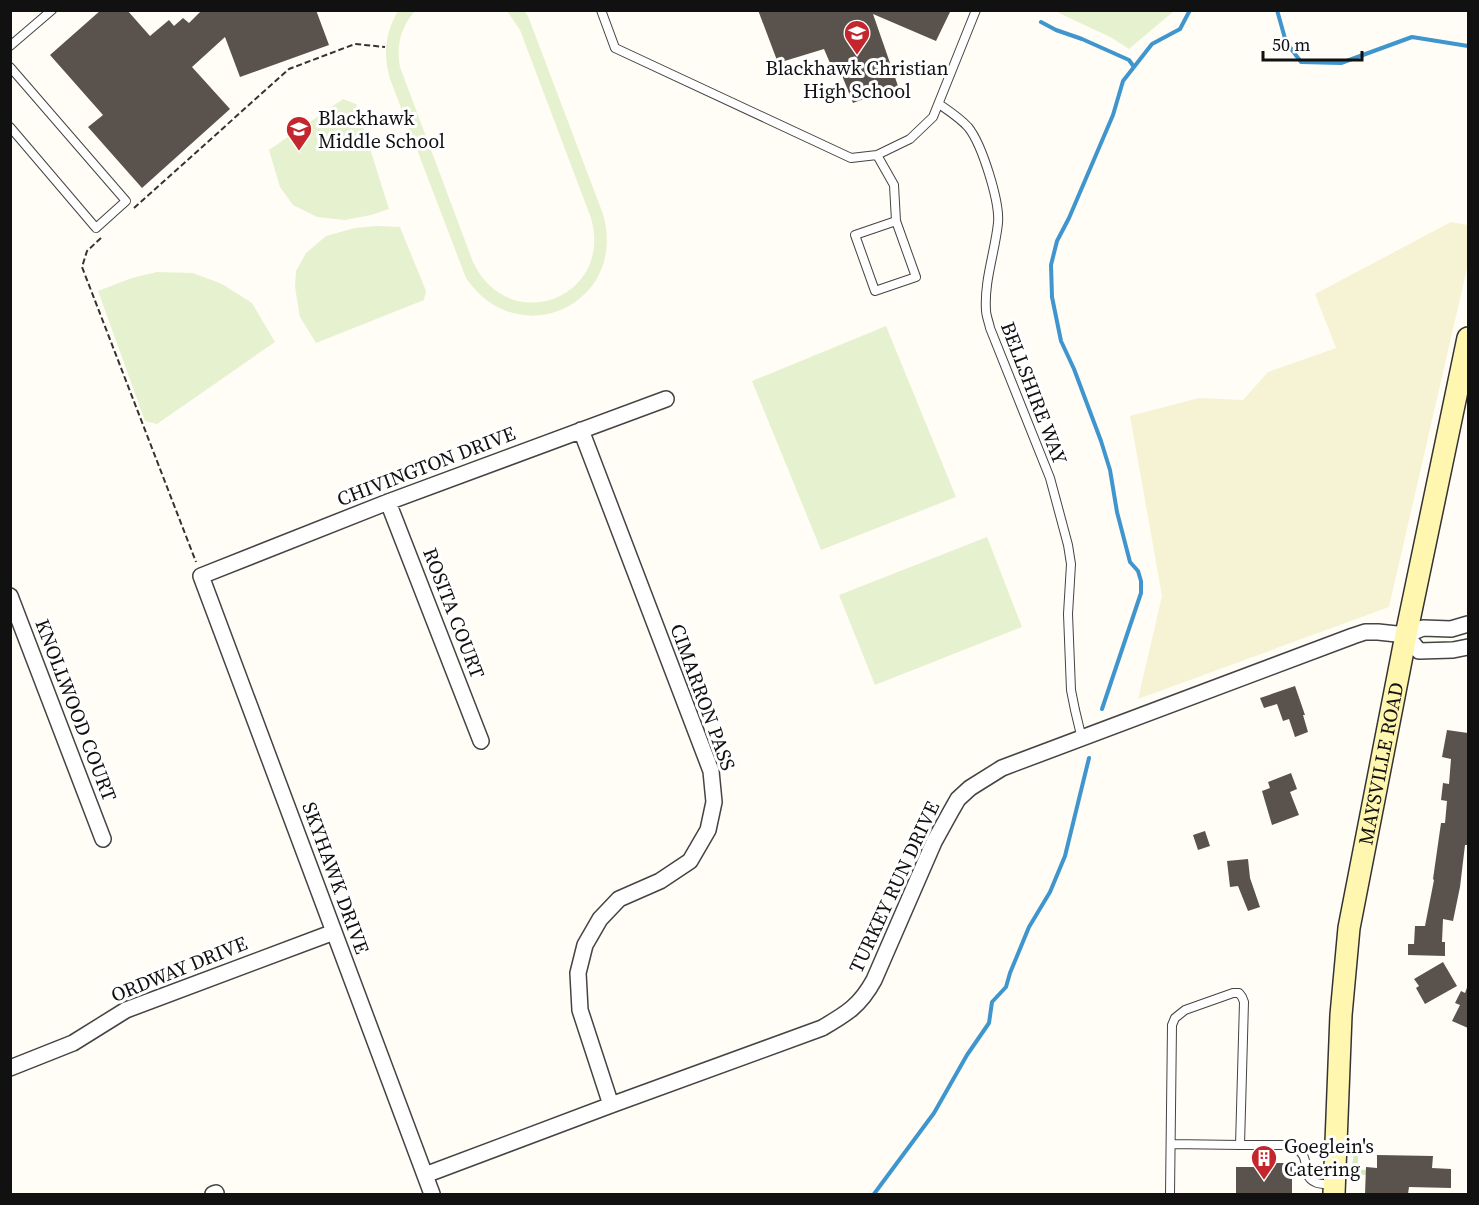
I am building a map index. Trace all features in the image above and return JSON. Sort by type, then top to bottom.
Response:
[{"type":"main road","name":"MAYSVILLE ROAD","points":[[1334,1189],[1341,1016],[1349,928],[1406,635],[1468,338]]},
{"type":"street","name":"CHIVINGTON DRIVE","points":[[201,576],[388,502],[666,399]]},
{"type":"street","name":"CIMARRON PASS","points":[[581,430],[711,771],[714,802],[708,830],[690,861],[660,881],[619,899],[600,920],[585,945],[578,973],[580,1010],[611,1105]]},
{"type":"street","name":"ROSITA COURT","points":[[388,502],[481,741]]},
{"type":"street","name":"SKYHAWK DRIVE","points":[[201,576],[432,1194]]},
{"type":"street","name":"KNOLLWOOD COURT","points":[[10,596],[103,839]]},
{"type":"street","points":[[1468,624],[1451,629],[1423,628],[1406,635],[1419,651],[1468,647]]},
{"type":"street","name":"TURKEY RUN DRIVE","points":[[425,1174],[822,1029],[856,1006],[867,994],[874,980],[934,842],[958,799],[970,788],[1002,768],[1365,632],[1406,635]]},
{"type":"street","name":"ORDWAY DRIVE","points":[[10,1068],[73,1043],[126,1010],[334,932]]},
{"type":"lane","points":[[10,46],[52,10]]},
{"type":"lane","points":[[601,10],[615,48],[850,158],[877,155],[910,139],[933,117],[976,10]]},
{"type":"lane","points":[[10,67],[126,201],[96,228],[10,127]]},
{"type":"lane","name":"BELLSHIRE WAY","points":[[939,104],[969,128],[990,176],[996,198],[999,220],[988,280],[986,311],[990,328],[1050,478],[1068,545],[1071,564],[1068,614],[1071,690],[1082,738]]},
{"type":"lane","points":[[877,155],[894,184],[896,221],[916,277],[875,291],[855,235],[896,221]]},
{"type":"lane","points":[[1170,1194],[1172,1025],[1174,1018],[1185,1010],[1233,993],[1239,993],[1244,1002],[1240,1145]]},
{"type":"lane","points":[[1171,1144],[1289,1145],[1304,1155],[1306,1170],[1311,1180],[1334,1189]]},
{"type":"path","points":[[131,212],[289,69],[355,44],[385,47]]},
{"type":"path","points":[[104,235],[87,251],[82,267],[201,576]]},
{"type":"shaded area","points":[[1451,222],[1468,225],[1468,264],[1389,607],[1138,699],[1162,596],[1130,416],[1199,398],[1243,400],[1268,372],[1336,348],[1315,294]]},
{"type":"green space","points":[[398,11],[415,11],[406,23],[401,37],[400,67],[473,262],[489,285],[510,298],[532,303],[554,298],[573,287],[587,269],[594,246],[591,218],[520,30],[507,11],[524,11],[528,16],[603,214],[607,246],[600,273],[585,294],[564,309],[539,315],[513,313],[488,301],[466,278],[390,79],[386,61],[386,44],[390,27]]},
{"type":"green space","points":[[1058,11],[1174,11],[1129,49]]},
{"type":"green space","points":[[343,99],[356,104],[389,209],[345,220],[317,217],[293,205],[280,187],[269,150]]},
{"type":"green space","points":[[400,227],[426,291],[424,300],[316,343],[300,317],[295,287],[296,271],[306,253],[326,236],[355,228]]},
{"type":"green space","points":[[157,272],[193,273],[222,284],[252,303],[275,342],[157,424],[145,421],[98,291],[132,278]]},
{"type":"green space","points":[[886,326],[956,497],[821,550],[752,381]]},
{"type":"green space","points":[[987,537],[1022,627],[875,685],[839,595]]},
{"type":"green space","points":[[1355,1142],[1374,1142],[1376,1146],[1358,1146],[1358,1169],[1366,1170],[1366,1175],[1355,1174],[1350,1169],[1353,1152],[1350,1146]]},
{"type":"building","points":[[101,10],[127,10],[150,36],[169,20],[174,26],[183,18],[189,23],[202,10],[316,10],[329,45],[240,77],[225,37],[192,67],[230,109],[142,188],[88,127],[103,115],[50,55]]},
{"type":"building","name":"Blackhawk Christian High School","points":[[758,10],[951,10],[936,41],[873,14],[898,86],[853,103],[839,68],[833,70],[824,49],[778,63]]},
{"type":"building","points":[[1295,686],[1308,732],[1295,737],[1289,719],[1283,721],[1277,704],[1264,708],[1260,698]]},
{"type":"building","points":[[1447,730],[1468,733],[1468,845],[1465,845],[1453,921],[1443,919],[1442,942],[1445,942],[1445,956],[1408,955],[1408,944],[1414,944],[1415,926],[1425,926],[1434,880],[1441,823],[1445,823],[1447,801],[1441,800],[1443,783],[1449,784],[1451,759],[1442,757]]},
{"type":"building","points":[[1291,773],[1297,789],[1290,792],[1299,815],[1272,825],[1262,791],[1270,788],[1268,782]]},
{"type":"building","points":[[1205,831],[1210,846],[1198,850],[1193,835]]},
{"type":"building","points":[[1248,859],[1250,878],[1260,907],[1248,911],[1238,886],[1230,887],[1227,861]]},
{"type":"building","points":[[1443,962],[1457,986],[1425,1004],[1414,979]]},
{"type":"building","points":[[1468,985],[1468,1028],[1452,1021],[1460,1005],[1455,1003],[1461,991],[1465,993]]},
{"type":"building","points":[[1377,1155],[1433,1156],[1432,1168],[1451,1169],[1451,1188],[1409,1187],[1408,1194],[1365,1194],[1366,1167],[1377,1168]]},
{"type":"building","name":"Goeglein's Catering","points":[[1263,1163],[1292,1163],[1292,1194],[1236,1194],[1236,1167],[1261,1167]]},
{"type":"waterway","points":[[1102,709],[1141,593],[1141,581],[1138,571],[1130,562],[1117,512],[1110,470],[1101,441],[1061,341],[1052,297],[1051,265],[1057,241],[1113,115],[1123,81],[1152,44],[1180,29],[1190,10]]},
{"type":"waterway","points":[[1277,10],[1286,42],[1301,62],[1341,63],[1412,37],[1468,46]]},
{"type":"waterway","points":[[1041,22],[1129,60],[1134,67]]},
{"type":"waterway","points":[[874,1194],[934,1113],[967,1055],[989,1023],[992,1002],[1006,987],[1029,927],[1050,892],[1065,856],[1089,758]]},
{"type":"place","name":"Blackhawk Christian High School","points":[[857,56]]},
{"type":"place","name":"Blackhawk Middle School","points":[[299,152]]},
{"type":"place","name":"Goeglein's Catering","points":[[1264,1181]]}]
